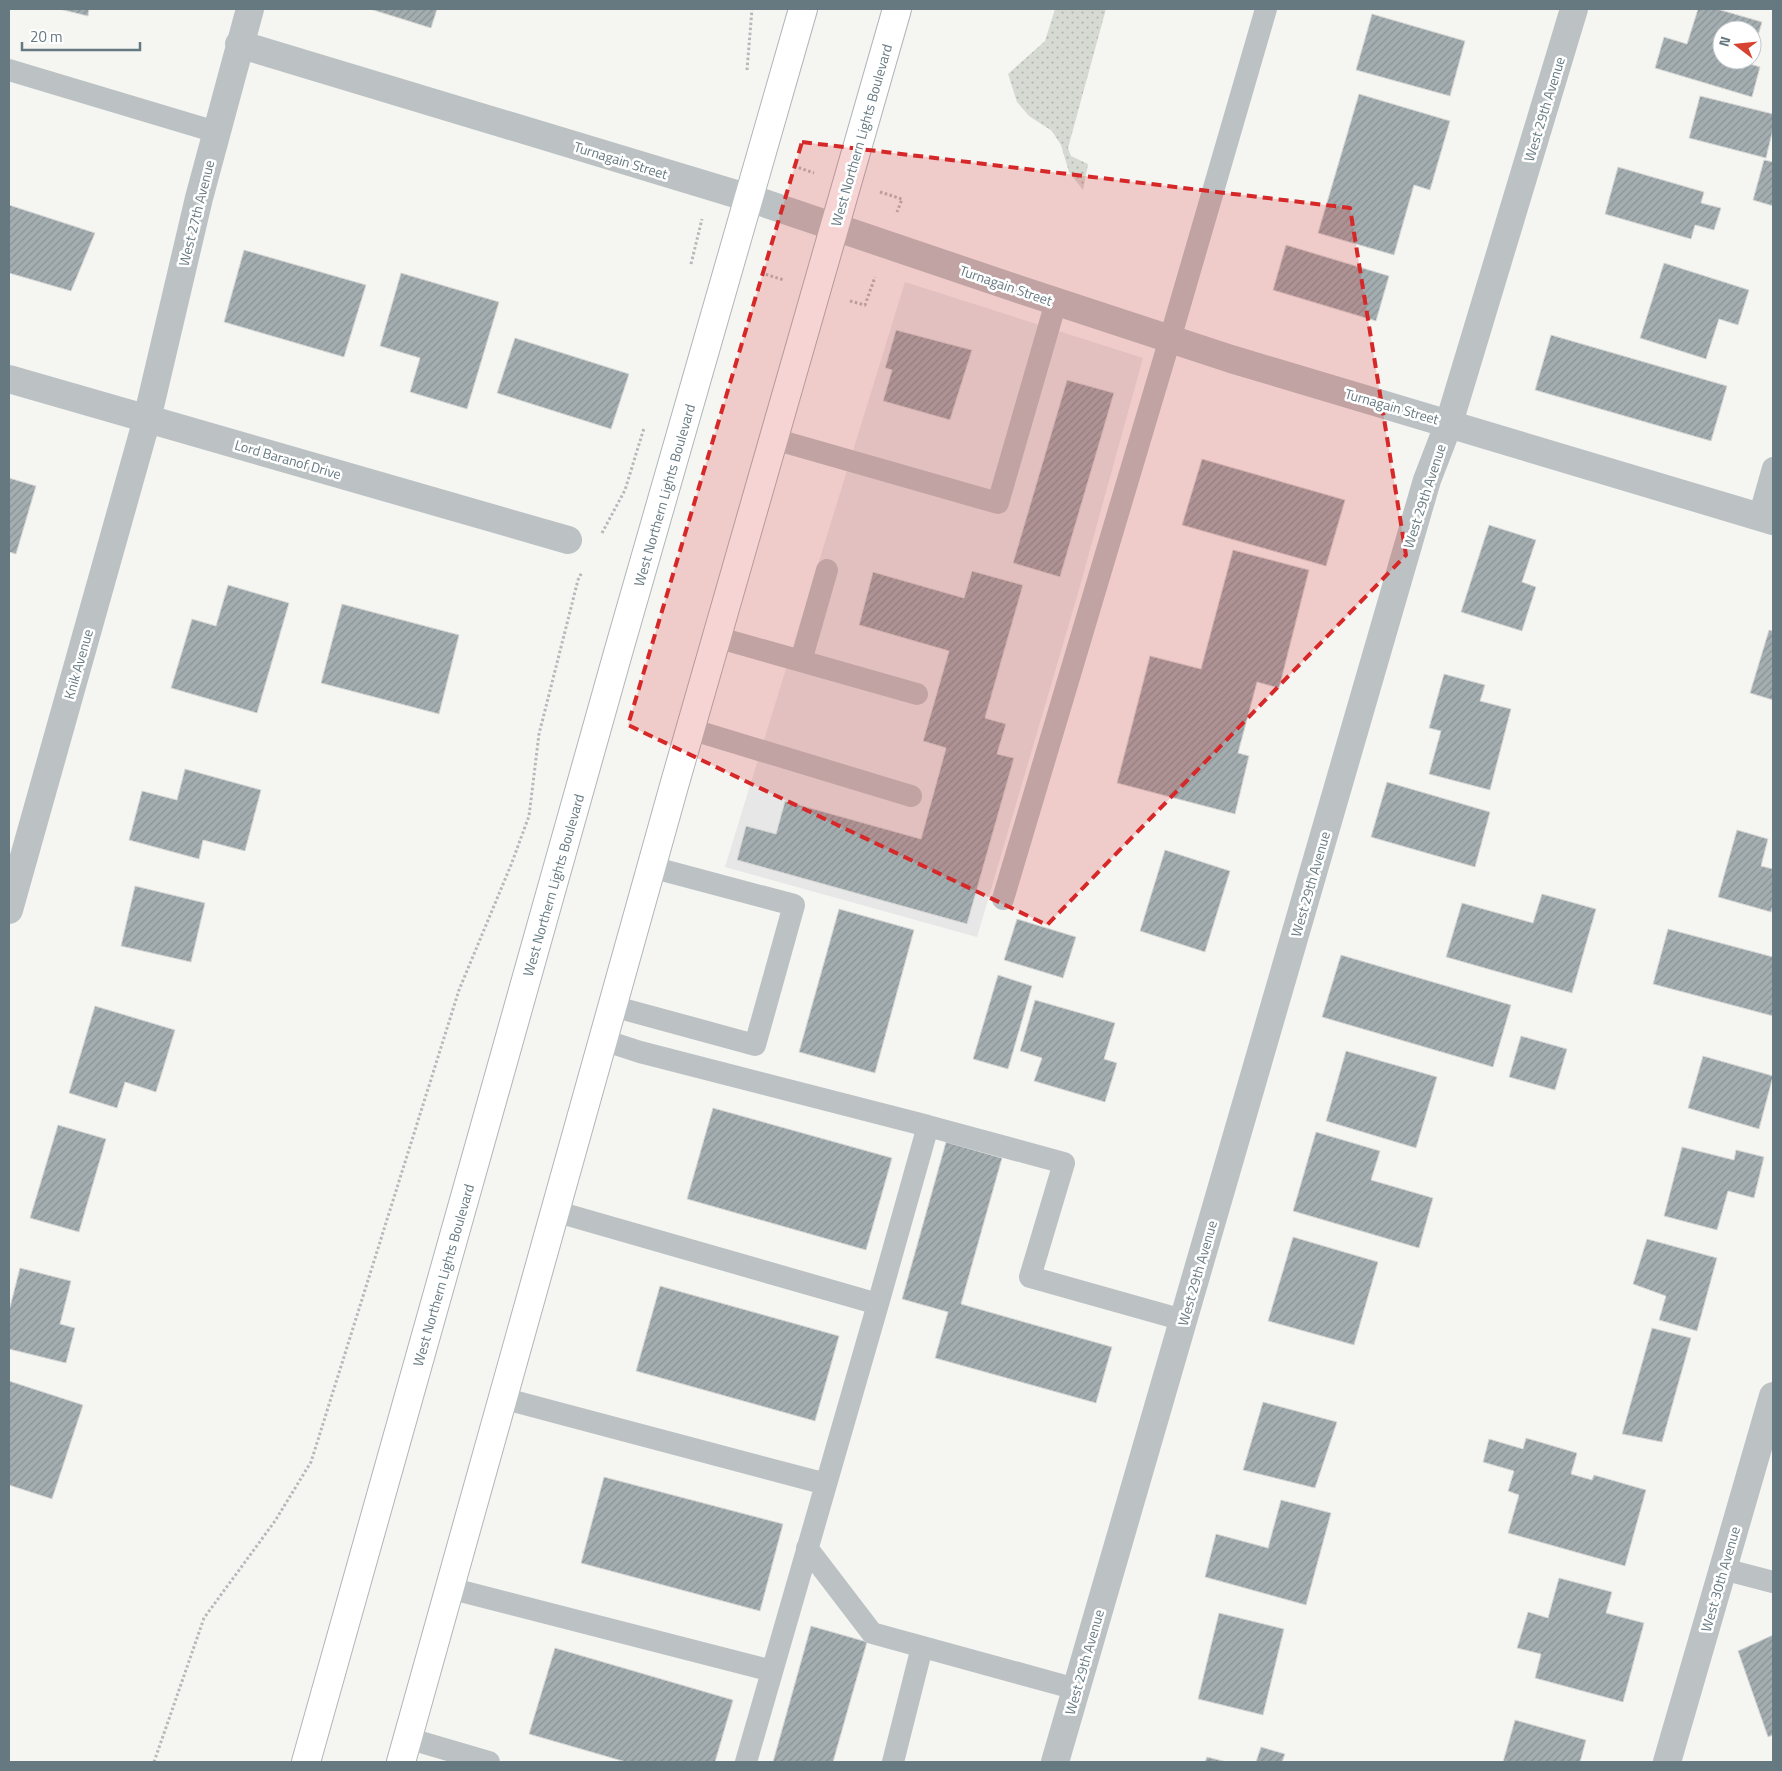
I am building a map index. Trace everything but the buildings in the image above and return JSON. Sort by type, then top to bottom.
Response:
[{"type":"main road","name":"West Northern Lights Boulevard","points":[[306,1762],[616,662],[803,9]]},
{"type":"main road","name":"West Northern Lights Boulevard","points":[[404,1750],[716,637],[897,9]]},
{"type":"street","name":"West 27th Avenue","points":[[147,418],[199,198],[239,44],[250,9]]},
{"type":"street","name":"West 29th Avenue","points":[[1054,1762],[1424,489],[1449,423],[1574,9]]},
{"type":"street","name":"Turnagain Street","points":[[239,44],[749,198],[1056,302],[1240,361],[1766,519]]},
{"type":"street","name":"Lord Baranof Drive","points":[[9,379],[568,540]]},
{"type":"street","name":"Knik Avenue","points":[[9,910],[147,418]]},
{"type":"street","name":"West 30th Avenue","points":[[1667,1762],[1773,1396]]},
{"type":"lane","points":[[1003,899],[1266,9]]},
{"type":"lane","points":[[9,70],[216,132]]},
{"type":"lane","points":[[774,439],[998,503],[1056,302]]},
{"type":"lane","points":[[1766,519],[1773,468]]},
{"type":"lane","points":[[801,661],[827,570]]},
{"type":"lane","points":[[716,637],[917,694]]},
{"type":"lane","points":[[690,729],[911,796]]},
{"type":"lane","points":[[612,1006],[754,1045],[794,905],[651,867]]},
{"type":"lane","points":[[603,1040],[640,1052],[1064,1163],[1030,1278],[1183,1320]]},
{"type":"lane","points":[[746,1762],[928,1126]]},
{"type":"lane","points":[[554,1211],[878,1304]]},
{"type":"lane","points":[[502,1398],[826,1484]]},
{"type":"lane","points":[[807,1548],[872,1633],[1076,1689]]},
{"type":"lane","points":[[1723,1569],[1773,1582]]},
{"type":"lane","points":[[449,1588],[772,1671]]},
{"type":"lane","points":[[893,1762],[922,1647]]},
{"type":"lane","points":[[404,1750],[489,1762]]},
{"type":"path","points":[[747,75],[752,9]]},
{"type":"path","points":[[690,269],[709,186]]},
{"type":"path","points":[[599,539],[625,490],[645,425]]},
{"type":"path","points":[[154,1762],[204,1618],[275,1521],[311,1462],[459,990],[511,865],[529,816],[539,734],[578,580],[587,564]]},
{"type":"highlighted area","points":[[802,142],[1350,208],[1406,555],[1047,925],[628,725]]},
{"type":"shaded area","points":[[1055,9],[1106,9],[1068,148],[1071,156],[1088,164],[1083,190],[1069,172],[1061,145],[1052,131],[1029,116],[1017,102],[1008,74],[1045,41]]},
{"type":"shaded area","points":[[905,282],[1143,358],[1078,593],[977,937],[725,867]]}]
